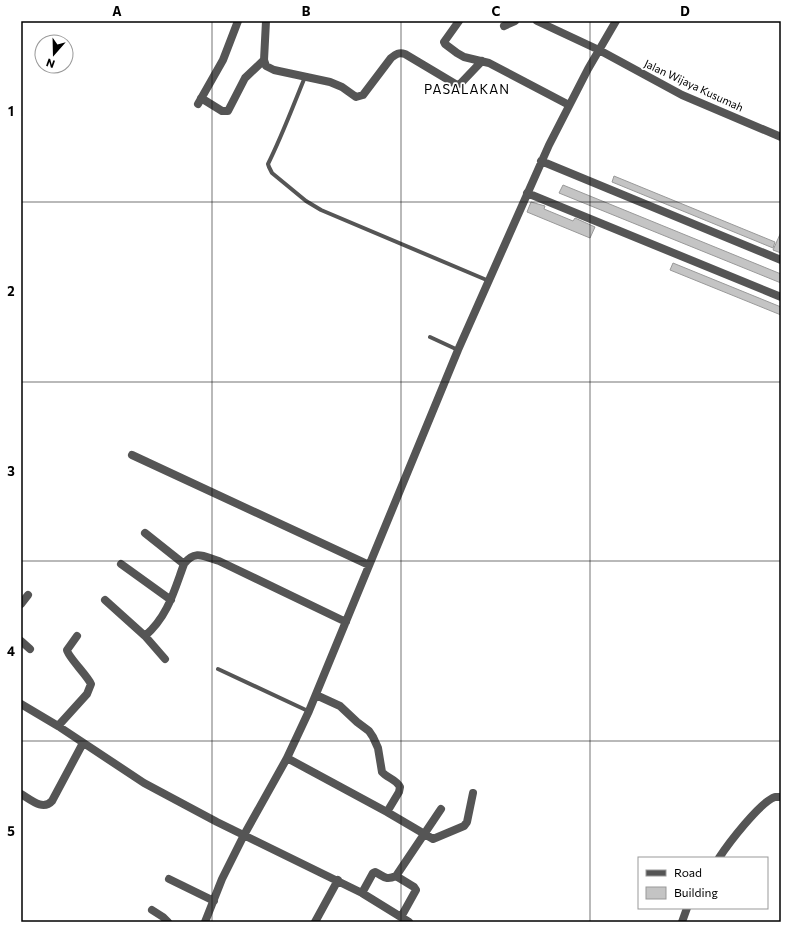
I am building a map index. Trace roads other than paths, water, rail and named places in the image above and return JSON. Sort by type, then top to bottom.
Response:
[{"type":"street","points":[[238,21],[223,60],[199,101],[222,111],[228,111],[245,78],[264,60]]},
{"type":"street","points":[[266,21],[264,60],[266,66],[274,70],[330,82],[342,87],[356,97],[363,95],[391,58],[397,54],[405,54],[456,85],[461,83],[482,61]]},
{"type":"street","points":[[459,21],[444,40],[445,44],[452,50],[464,57],[482,61],[570,105]]},
{"type":"street","points":[[504,26],[515,21]]},
{"type":"street","name":"Jalan Wijaya Kusumah","points":[[537,21],[599,50],[682,94],[781,137]]},
{"type":"street","points":[[205,922],[222,879],[244,835],[287,758],[309,711],[458,350],[541,161],[599,50],[616,21]]},
{"type":"street","points":[[541,161],[781,260]]},
{"type":"street","points":[[528,193],[781,297]]},
{"type":"street","points":[[132,455],[369,565]]},
{"type":"street","points":[[145,533],[184,564]]},
{"type":"street","points":[[145,636],[161,620],[171,600],[184,564],[189,557],[194,555],[200,555],[218,561],[346,622]]},
{"type":"street","points":[[121,564],[171,600]]},
{"type":"street","points":[[21,604],[28,595]]},
{"type":"street","points":[[105,600],[145,636],[165,659]]},
{"type":"street","points":[[58,726],[87,694],[91,684],[78,665],[67,653],[67,650],[77,636]]},
{"type":"street","points":[[21,641],[30,649]]},
{"type":"street","points":[[316,695],[340,706],[373,736],[378,748],[382,772],[396,781],[400,787],[399,792],[387,812]]},
{"type":"street","points":[[21,704],[58,726],[144,783],[196,811],[338,880],[409,922]]},
{"type":"street","points":[[21,794],[43,806],[48,805],[52,801],[83,743]]},
{"type":"street","points":[[287,758],[387,812],[433,839],[464,826],[467,822],[473,793]]},
{"type":"street","points":[[720,857],[756,812],[769,800],[776,797],[781,797]]},
{"type":"street","points":[[362,893],[375,872],[390,879],[396,876],[441,809]]},
{"type":"street","points":[[396,876],[414,887],[416,890],[401,916]]},
{"type":"street","points":[[169,879],[214,901]]},
{"type":"street","points":[[315,922],[338,880]]},
{"type":"street","points":[[682,922],[687,909]]},
{"type":"street","points":[[152,910],[168,922]]},
{"type":"lane","points":[[305,77],[286,123],[282,137],[268,164],[272,173],[306,202],[321,210],[489,281]]},
{"type":"lane","points":[[430,337],[458,350]]},
{"type":"lane","points":[[218,669],[309,711]]},
{"type":"district","name":"PASALAKAN","points":[[467,89]]}]
